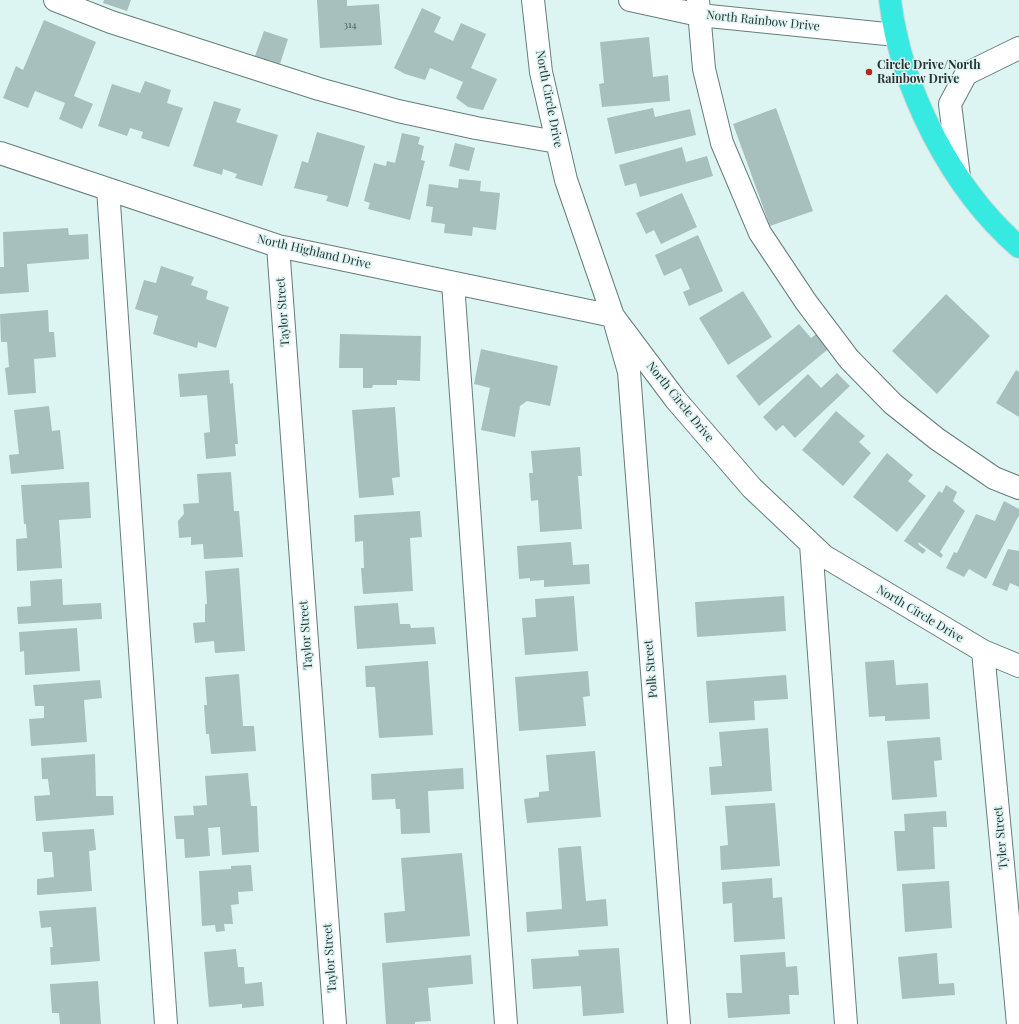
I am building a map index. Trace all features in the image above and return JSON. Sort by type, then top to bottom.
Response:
[{"type":"highway","points":[[890,0],[896,35],[910,82],[939,147],[972,196],[1008,238],[1019,247]]},
{"type":"street","points":[[55,0],[118,25],[319,89],[422,116],[476,128],[557,142]]},
{"type":"street","name":"North Circle Drive","points":[[533,0],[541,72],[566,180],[613,316],[676,400],[752,488],[824,556],[983,651],[1019,666]]},
{"type":"street","name":"North Rainbow Drive","points":[[630,0],[698,7],[896,35]]},
{"type":"street","points":[[698,7],[704,69],[722,142],[760,233],[802,296],[849,359],[893,404],[937,439],[994,478],[1019,488]]},
{"type":"street","points":[[959,177],[950,104],[966,74],[1019,48]]},
{"type":"street","name":"North Highland Drive","points":[[0,153],[278,246],[613,316]]},
{"type":"street","points":[[108,189],[166,1024]]},
{"type":"street","name":"Taylor Street","points":[[278,246],[335,1024]]},
{"type":"street","points":[[453,283],[506,1024]]},
{"type":"street","name":"Polk Street","points":[[613,316],[629,372],[679,1024]]},
{"type":"street","points":[[811,544],[846,1024]]},
{"type":"street","name":"Tyler Street","points":[[983,651],[1018,1024]]},
{"type":"building","points":[[104,0],[131,0],[127,11],[103,3]]},
{"type":"building","points":[[317,0],[347,0],[347,6],[379,4],[382,45],[320,48]]},
{"type":"building","points":[[422,8],[441,17],[434,32],[453,41],[461,23],[486,34],[471,68],[497,79],[483,110],[468,107],[456,98],[463,82],[430,68],[425,80],[405,74],[394,68]]},
{"type":"building","points":[[44,20],[96,42],[74,96],[93,104],[82,129],[59,119],[65,103],[35,91],[28,108],[3,98],[16,66],[23,70]]},
{"type":"building","points":[[264,31],[288,39],[280,64],[255,56]]},
{"type":"building","points":[[649,37],[653,77],[668,75],[670,101],[602,107],[599,84],[604,83],[600,42]]},
{"type":"building","points":[[145,81],[171,90],[167,103],[183,108],[169,147],[141,138],[143,132],[130,128],[127,136],[98,126],[112,84],[140,93]]},
{"type":"building","points":[[214,101],[241,109],[236,122],[278,135],[262,186],[235,178],[237,174],[223,169],[222,175],[193,166]]},
{"type":"building","points":[[653,108],[655,117],[690,109],[696,135],[615,154],[607,118]]},
{"type":"building","points":[[776,108],[813,211],[770,226],[733,124]]},
{"type":"building","points":[[317,132],[365,146],[348,207],[326,201],[328,196],[294,188],[302,161],[308,163]]},
{"type":"building","points":[[402,133],[420,137],[418,144],[424,146],[421,160],[425,161],[410,220],[368,209],[370,203],[364,201],[374,163],[386,166],[387,161],[395,163]]},
{"type":"building","points":[[455,143],[475,148],[469,171],[449,166]]},
{"type":"building","points":[[682,147],[686,162],[707,156],[713,176],[640,197],[636,183],[625,186],[619,165]]},
{"type":"building","points":[[459,179],[481,181],[480,191],[500,193],[496,230],[473,227],[472,236],[444,233],[445,224],[431,222],[433,207],[426,206],[429,184],[458,188]]},
{"type":"building","points":[[682,193],[697,227],[661,244],[654,230],[646,234],[636,213]]},
{"type":"building","points":[[68,228],[69,235],[88,234],[89,259],[27,264],[29,292],[0,294],[0,267],[4,267],[3,232]]},
{"type":"building","points":[[698,235],[723,291],[689,306],[683,292],[690,289],[681,268],[664,276],[655,255]]},
{"type":"building","points":[[161,266],[194,277],[191,285],[208,291],[206,299],[229,307],[216,348],[198,342],[197,348],[153,334],[158,316],[135,309],[144,280],[156,283]]},
{"type":"building","points":[[743,291],[772,337],[728,365],[699,318]]},
{"type":"building","points":[[946,294],[990,336],[937,394],[892,351]]},
{"type":"building","points":[[48,310],[49,332],[54,332],[56,357],[34,359],[36,393],[8,395],[5,368],[9,367],[7,342],[1,342],[0,314]]},
{"type":"building","points":[[799,324],[811,338],[820,331],[832,346],[759,406],[736,376]]},
{"type":"building","points":[[340,334],[421,336],[420,381],[397,380],[397,385],[373,385],[372,388],[363,388],[363,368],[339,368]]},
{"type":"building","points":[[481,349],[558,366],[550,406],[527,401],[520,406],[515,437],[481,430],[490,388],[474,384]]},
{"type":"building","points":[[229,370],[230,384],[233,383],[238,444],[235,444],[236,456],[206,459],[204,433],[210,432],[207,395],[180,397],[178,374]]},
{"type":"building","points":[[1016,370],[1019,372],[1019,417],[996,403]]},
{"type":"building","points":[[837,373],[850,386],[795,438],[783,425],[776,431],[763,417],[808,374],[821,388]]},
{"type":"building","points":[[49,406],[52,431],[60,430],[64,469],[11,474],[9,455],[19,454],[14,410]]},
{"type":"building","points":[[395,407],[400,477],[392,478],[394,495],[359,498],[352,410]]},
{"type":"building","points":[[836,411],[865,436],[859,442],[871,453],[843,486],[802,450]]},
{"type":"building","points":[[580,447],[582,476],[578,476],[582,529],[540,532],[538,500],[531,501],[529,473],[533,473],[531,451]]},
{"type":"building","points":[[887,453],[913,475],[908,481],[926,496],[897,532],[853,497]]},
{"type":"building","points":[[231,472],[234,511],[239,511],[243,557],[204,559],[203,544],[191,545],[191,537],[179,538],[178,521],[184,514],[183,504],[199,503],[197,474]]},
{"type":"building","points":[[89,482],[91,518],[59,520],[62,568],[17,571],[16,539],[27,538],[26,524],[24,524],[21,485]]},
{"type":"building","points":[[946,485],[957,492],[953,501],[965,511],[940,552],[943,555],[941,558],[918,542],[919,545],[926,550],[923,554],[904,541],[939,491],[942,493]]},
{"type":"building","points":[[1004,501],[1019,509],[1019,515],[986,579],[969,569],[964,577],[946,568],[954,552],[957,553],[976,514],[995,521]]},
{"type":"building","points":[[420,511],[422,537],[410,538],[413,591],[363,594],[361,568],[364,568],[363,541],[355,542],[354,515]]},
{"type":"building","points":[[571,542],[573,565],[589,564],[590,584],[544,587],[544,580],[530,581],[530,578],[519,579],[517,546]]},
{"type":"building","points":[[1008,549],[1019,551],[1019,587],[1010,583],[1007,591],[992,585]]},
{"type":"building","points":[[239,568],[245,651],[215,653],[214,641],[195,643],[193,623],[205,622],[205,604],[207,604],[205,571]]},
{"type":"building","points":[[62,579],[63,605],[101,603],[102,619],[18,624],[17,607],[31,606],[30,581]]},
{"type":"building","points":[[574,596],[578,651],[525,655],[522,618],[536,617],[535,599]]},
{"type":"building","points":[[784,596],[786,631],[697,637],[695,602]]},
{"type":"building","points":[[398,603],[400,624],[410,624],[411,628],[434,627],[436,644],[357,649],[354,606]]},
{"type":"building","points":[[77,628],[80,671],[25,675],[24,651],[20,652],[19,632]]},
{"type":"building","points":[[894,660],[896,685],[928,683],[930,719],[885,721],[885,716],[869,717],[865,662]]},
{"type":"building","points":[[428,661],[433,735],[379,738],[375,687],[366,687],[365,666]]},
{"type":"building","points":[[588,671],[590,696],[583,697],[586,726],[519,731],[515,677]]},
{"type":"building","points":[[239,674],[243,726],[254,726],[256,751],[211,754],[209,734],[206,734],[204,705],[207,705],[205,677]]},
{"type":"building","points":[[786,675],[788,699],[754,701],[755,720],[709,723],[706,681]]},
{"type":"building","points":[[100,680],[102,698],[84,700],[87,742],[31,746],[29,719],[44,718],[44,706],[35,706],[33,685]]},
{"type":"building","points":[[768,728],[772,791],[711,795],[709,767],[722,766],[719,732]]},
{"type":"building","points":[[940,737],[942,760],[934,761],[937,797],[892,800],[887,741]]},
{"type":"building","points":[[595,751],[601,817],[527,823],[524,799],[539,797],[539,792],[549,791],[546,755]]},
{"type":"building","points":[[95,754],[96,796],[113,796],[114,815],[36,821],[34,796],[50,795],[48,779],[42,779],[41,758]]},
{"type":"building","points":[[463,768],[464,789],[428,791],[430,833],[401,834],[400,809],[396,809],[395,799],[372,800],[371,774]]},
{"type":"building","points":[[248,773],[251,806],[257,806],[259,852],[222,855],[220,827],[208,828],[210,856],[185,858],[184,839],[176,839],[174,816],[194,815],[193,806],[207,805],[205,776]]},
{"type":"building","points":[[775,803],[780,866],[721,870],[720,846],[728,845],[725,806]]},
{"type":"building","points":[[946,811],[947,827],[933,827],[935,869],[897,871],[894,831],[905,831],[904,814]]},
{"type":"building","points":[[94,829],[96,850],[89,851],[92,891],[37,895],[37,879],[54,877],[52,852],[44,852],[42,832]]},
{"type":"building","points":[[581,846],[586,901],[606,899],[608,926],[527,932],[526,912],[562,909],[558,848]]},
{"type":"building","points":[[462,853],[470,936],[386,943],[384,913],[405,911],[401,858]]},
{"type":"building","points":[[251,865],[253,891],[238,892],[239,904],[231,905],[233,924],[224,924],[225,931],[216,932],[215,925],[202,926],[199,871],[231,869],[231,866]]},
{"type":"building","points":[[772,878],[773,898],[782,897],[785,939],[734,942],[732,903],[723,904],[722,882]]},
{"type":"building","points":[[949,881],[952,928],[905,932],[902,884]]},
{"type":"building","points":[[96,907],[100,961],[51,965],[50,947],[53,947],[51,927],[41,928],[39,911]]},
{"type":"building","points":[[619,948],[624,1013],[583,1016],[581,986],[533,989],[531,959],[579,956],[578,950]]},
{"type":"building","points":[[236,949],[238,967],[244,967],[245,984],[262,982],[264,1006],[242,1008],[242,1004],[209,1007],[204,952]]},
{"type":"building","points":[[785,952],[786,967],[797,966],[799,995],[789,995],[790,1014],[728,1018],[726,993],[742,993],[740,955]]},
{"type":"building","points":[[937,953],[939,984],[954,983],[955,995],[902,999],[898,957]]},
{"type":"building","points":[[471,955],[473,984],[428,988],[431,1021],[415,1022],[415,1024],[386,1024],[382,963]]},
{"type":"building","points":[[98,981],[101,1024],[60,1024],[59,1013],[52,1013],[50,984]]},
{"type":"place","name":"Circle Drive/North Rainbow Drive","points":[[869,72]]}]
